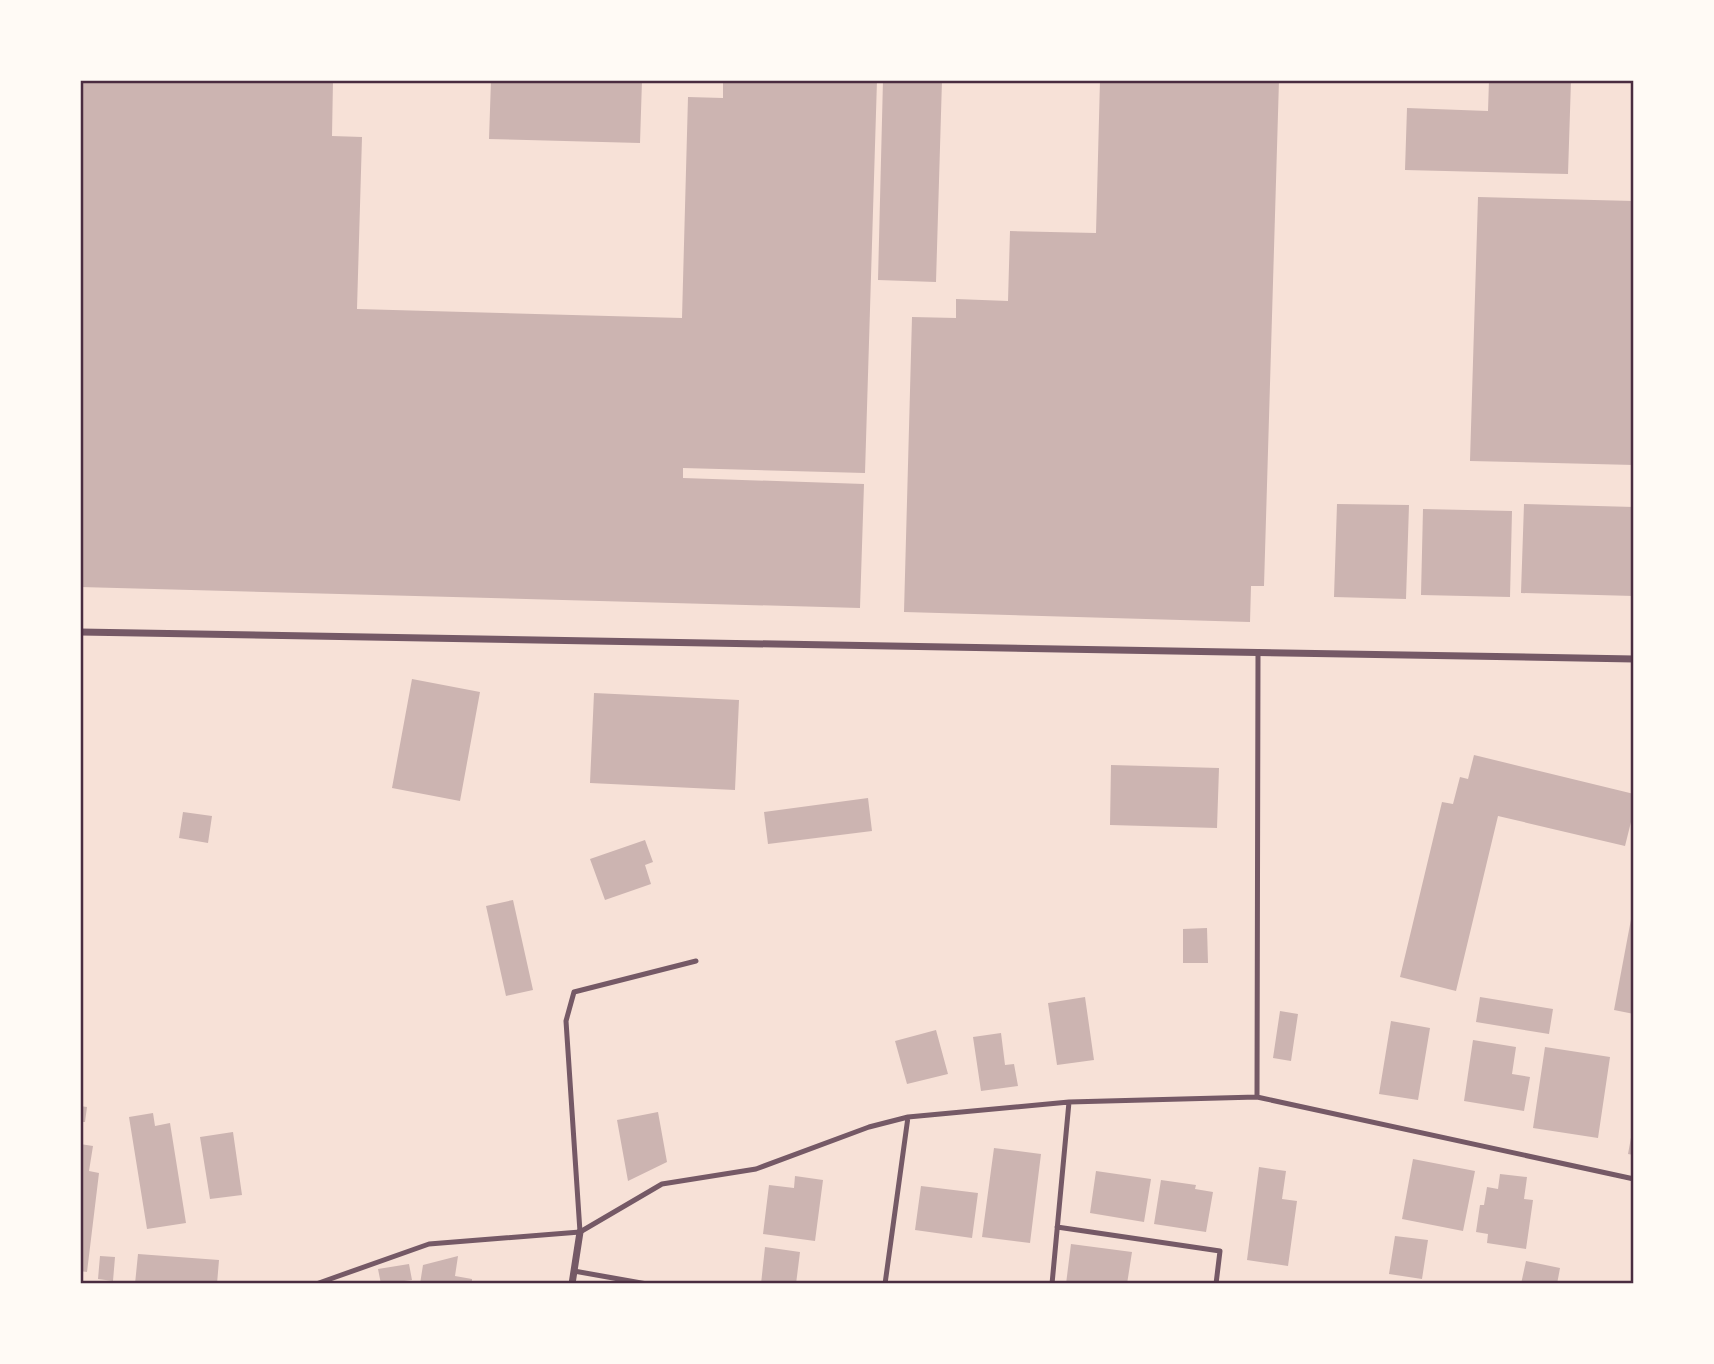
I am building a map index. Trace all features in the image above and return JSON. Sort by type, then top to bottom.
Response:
[{"type":"street","points":[[80,632],[1633,659]]},
{"type":"street","points":[[572,1283],[580,1232]]},
{"type":"lane","points":[[1257,1097],[1258,653]]},
{"type":"lane","points":[[580,1232],[566,1021],[574,992],[696,961]]},
{"type":"lane","points":[[316,1283],[429,1244],[580,1232],[662,1184],[756,1169],[869,1127],[908,1117],[1069,1102],[1257,1097],[1633,1179]]},
{"type":"lane","points":[[1052,1283],[1069,1102]]},
{"type":"lane","points":[[885,1283],[908,1117]]},
{"type":"lane","points":[[1057,1227],[1220,1251],[1216,1283]]},
{"type":"lane","points":[[574,1271],[648,1283]]},
{"type":"building","points":[[80,80],[333,80],[332,136],[362,137],[357,309],[682,318],[688,97],[723,98],[723,80],[877,80],[865,473],[683,468],[683,478],[864,484],[860,608],[80,587]]},
{"type":"building","points":[[491,80],[642,80],[640,143],[489,139]]},
{"type":"building","points":[[883,80],[942,80],[936,282],[878,280]]},
{"type":"building","points":[[1100,80],[1279,80],[1264,586],[1251,586],[1250,622],[904,612],[912,317],[956,318],[956,299],[1008,301],[1010,231],[1096,233]]},
{"type":"building","points":[[1489,80],[1571,80],[1568,174],[1405,170],[1407,108],[1488,111]]},
{"type":"building","points":[[1478,197],[1634,201],[1634,465],[1470,461]]},
{"type":"building","points":[[1337,504],[1409,505],[1406,599],[1334,597]]},
{"type":"building","points":[[1524,504],[1634,507],[1634,596],[1521,593]]},
{"type":"building","points":[[1423,509],[1512,511],[1510,597],[1421,595]]},
{"type":"building","points":[[412,679],[480,692],[460,801],[392,788]]},
{"type":"building","points":[[594,693],[739,700],[735,790],[590,783]]},
{"type":"building","points":[[1474,755],[1634,794],[1634,810],[1625,846],[1498,816],[1456,991],[1400,977],[1442,802],[1453,804],[1460,777],[1468,779]]},
{"type":"building","points":[[1111,765],[1219,768],[1217,828],[1110,825]]},
{"type":"building","points":[[868,798],[872,831],[768,844],[764,812]]},
{"type":"building","points":[[183,812],[212,816],[208,843],[179,838]]},
{"type":"building","points":[[645,840],[653,862],[645,865],[651,884],[605,900],[590,859]]},
{"type":"building","points":[[513,900],[533,990],[506,996],[486,906]]},
{"type":"building","points":[[1634,914],[1634,1014],[1614,1010]]},
{"type":"building","points":[[1207,928],[1208,963],[1183,963],[1183,929]]},
{"type":"building","points":[[1085,997],[1094,1060],[1057,1065],[1048,1003]]},
{"type":"building","points":[[1480,997],[1553,1009],[1549,1034],[1476,1022]]},
{"type":"building","points":[[1280,1011],[1298,1014],[1291,1061],[1273,1058]]},
{"type":"building","points":[[1391,1021],[1430,1028],[1418,1100],[1379,1094]]},
{"type":"building","points":[[936,1030],[948,1074],[907,1084],[895,1041]]},
{"type":"building","points":[[1001,1033],[1005,1065],[1014,1064],[1018,1086],[981,1091],[973,1037]]},
{"type":"building","points":[[1473,1040],[1516,1047],[1512,1074],[1530,1077],[1524,1111],[1464,1101]]},
{"type":"building","points":[[1545,1047],[1610,1057],[1598,1138],[1533,1128]]},
{"type":"building","points":[[80,1106],[87,1107],[85,1122],[80,1122]]},
{"type":"building","points":[[658,1112],[667,1162],[628,1181],[617,1120]]},
{"type":"building","points":[[153,1113],[155,1126],[170,1123],[186,1223],[147,1229],[129,1117]]},
{"type":"building","points":[[233,1132],[242,1195],[210,1199],[200,1137]]},
{"type":"building","points":[[1634,1132],[1634,1155],[1628,1154]]},
{"type":"building","points":[[80,1144],[93,1146],[89,1171],[99,1173],[87,1272],[80,1271]]},
{"type":"building","points":[[994,1148],[1041,1154],[1030,1243],[982,1237]]},
{"type":"building","points":[[1413,1159],[1475,1171],[1463,1231],[1402,1219]]},
{"type":"building","points":[[1259,1167],[1286,1171],[1282,1199],[1297,1201],[1288,1266],[1247,1260]]},
{"type":"building","points":[[1096,1171],[1151,1179],[1144,1222],[1090,1213]]},
{"type":"building","points":[[1500,1174],[1527,1177],[1524,1199],[1533,1200],[1526,1249],[1487,1243],[1488,1234],[1476,1232],[1480,1205],[1484,1205],[1487,1187],[1498,1189]]},
{"type":"building","points":[[795,1176],[823,1180],[815,1241],[763,1234],[769,1185],[794,1188]]},
{"type":"building","points":[[1161,1180],[1196,1185],[1195,1189],[1213,1192],[1206,1232],[1154,1224]]},
{"type":"building","points":[[921,1186],[978,1193],[972,1238],[915,1230]]},
{"type":"building","points":[[1395,1236],[1428,1240],[1422,1279],[1389,1274]]},
{"type":"building","points":[[1071,1244],[1132,1252],[1127,1284],[1066,1284]]},
{"type":"building","points":[[765,1247],[800,1252],[796,1284],[761,1284]]},
{"type":"building","points":[[138,1254],[219,1260],[217,1284],[135,1284]]},
{"type":"building","points":[[100,1256],[115,1257],[113,1281],[98,1279]]},
{"type":"building","points":[[458,1256],[455,1276],[472,1279],[472,1284],[420,1284],[423,1265]]},
{"type":"building","points":[[1526,1261],[1560,1268],[1557,1284],[1521,1284]]},
{"type":"building","points":[[409,1264],[412,1280],[381,1284],[378,1269]]}]
